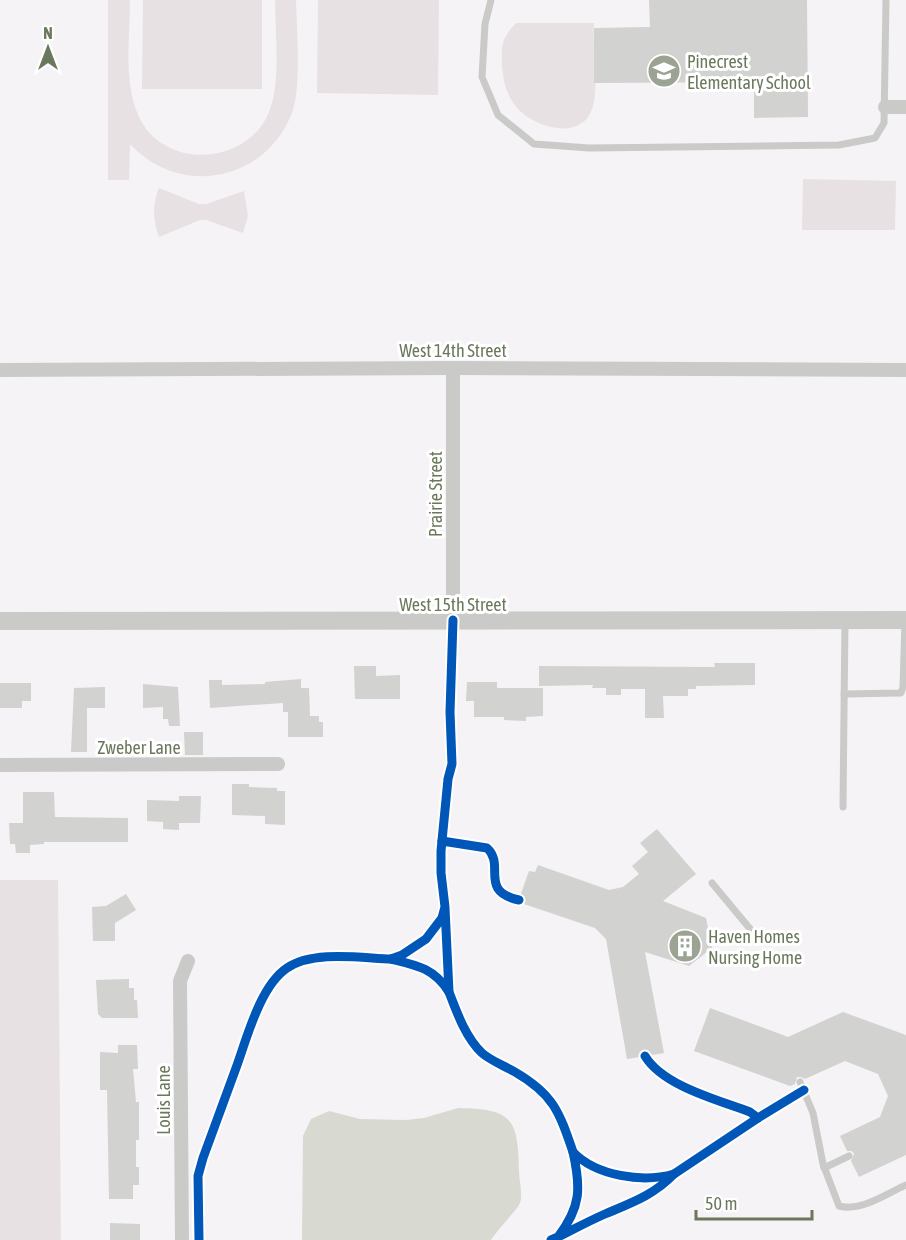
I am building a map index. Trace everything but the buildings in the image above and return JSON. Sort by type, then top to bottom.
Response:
[{"type":"street","points":[[885,107],[906,107]]},
{"type":"street","name":"West 14th Street","points":[[0,370],[453,368],[906,370]]},
{"type":"street","name":"Prairie Street","points":[[453,368],[453,620]]},
{"type":"street","name":"West 15th Street","points":[[0,621],[905,620]]},
{"type":"street","name":"Zweber Lane","points":[[0,765],[278,764]]},
{"type":"street","name":"Louis Lane","points":[[182,1240],[180,981],[188,961]]},
{"type":"lane","points":[[491,0],[484,24],[482,77],[498,115],[534,144],[589,148],[839,145],[874,138],[884,123],[886,0]]},
{"type":"lane","points":[[843,807],[845,620]]},
{"type":"lane","points":[[844,694],[901,693],[905,620]]},
{"type":"lane","points":[[712,883],[756,936]]},
{"type":"lane","points":[[800,1082],[813,1113],[824,1168],[839,1206],[846,1208],[863,1205],[906,1185]]},
{"type":"lane","points":[[824,1168],[849,1156]]},
{"type":"shaded area","points":[[108,0],[130,0],[129,75],[139,117],[151,135],[168,147],[187,153],[207,155],[227,151],[245,142],[260,128],[270,109],[275,84],[277,56],[275,0],[296,0],[297,86],[293,110],[281,134],[264,153],[244,166],[221,174],[197,176],[173,172],[151,161],[130,144],[129,180],[108,180]]},
{"type":"shaded area","points":[[143,0],[262,0],[262,89],[142,89]]},
{"type":"shaded area","points":[[318,0],[439,0],[438,95],[317,93]]},
{"type":"shaded area","points":[[516,23],[594,23],[595,97],[588,117],[580,124],[571,128],[549,127],[528,117],[512,101],[503,77],[502,51],[505,37]]},
{"type":"shaded area","points":[[803,179],[896,181],[895,230],[802,230]]},
{"type":"shaded area","points":[[159,188],[199,204],[206,204],[244,191],[248,216],[243,233],[200,220],[159,237],[154,212]]},
{"type":"shaded area","points":[[0,880],[58,880],[61,1240],[0,1240]]},
{"type":"shaded area","points":[[458,1108],[501,1114],[508,1120],[517,1139],[521,1200],[491,1240],[302,1240],[303,1136],[311,1119],[329,1111],[360,1119],[406,1120],[424,1118]]},
{"type":"cycle path","points":[[445,908],[449,992],[437,978],[424,969],[391,959],[402,955],[426,939],[442,918],[445,907],[441,851],[448,779],[452,764],[450,712],[453,620]]},
{"type":"cycle path","points":[[442,841],[487,848],[492,855],[499,890],[519,900]]},
{"type":"cycle path","points":[[199,1240],[198,1176],[250,1028],[269,987],[287,968],[310,959],[338,956],[391,959]]},
{"type":"cycle path","points":[[449,992],[462,1025],[476,1047],[482,1053],[528,1080],[553,1105],[559,1114],[573,1152]]},
{"type":"cycle path","points":[[645,1056],[653,1067],[678,1084],[750,1112],[758,1118]]},
{"type":"cycle path","points":[[674,1174],[804,1090]]},
{"type":"cycle path","points":[[551,1240],[558,1237],[599,1217],[642,1198],[674,1174],[648,1178],[620,1175],[594,1167],[573,1152],[578,1187],[577,1197],[571,1216],[558,1237]]},
{"type":"place","name":"Pinecrest Elementary School","points":[[664,71]]},
{"type":"place","name":"Haven Homes Nursing Home","points":[[685,946]]}]
